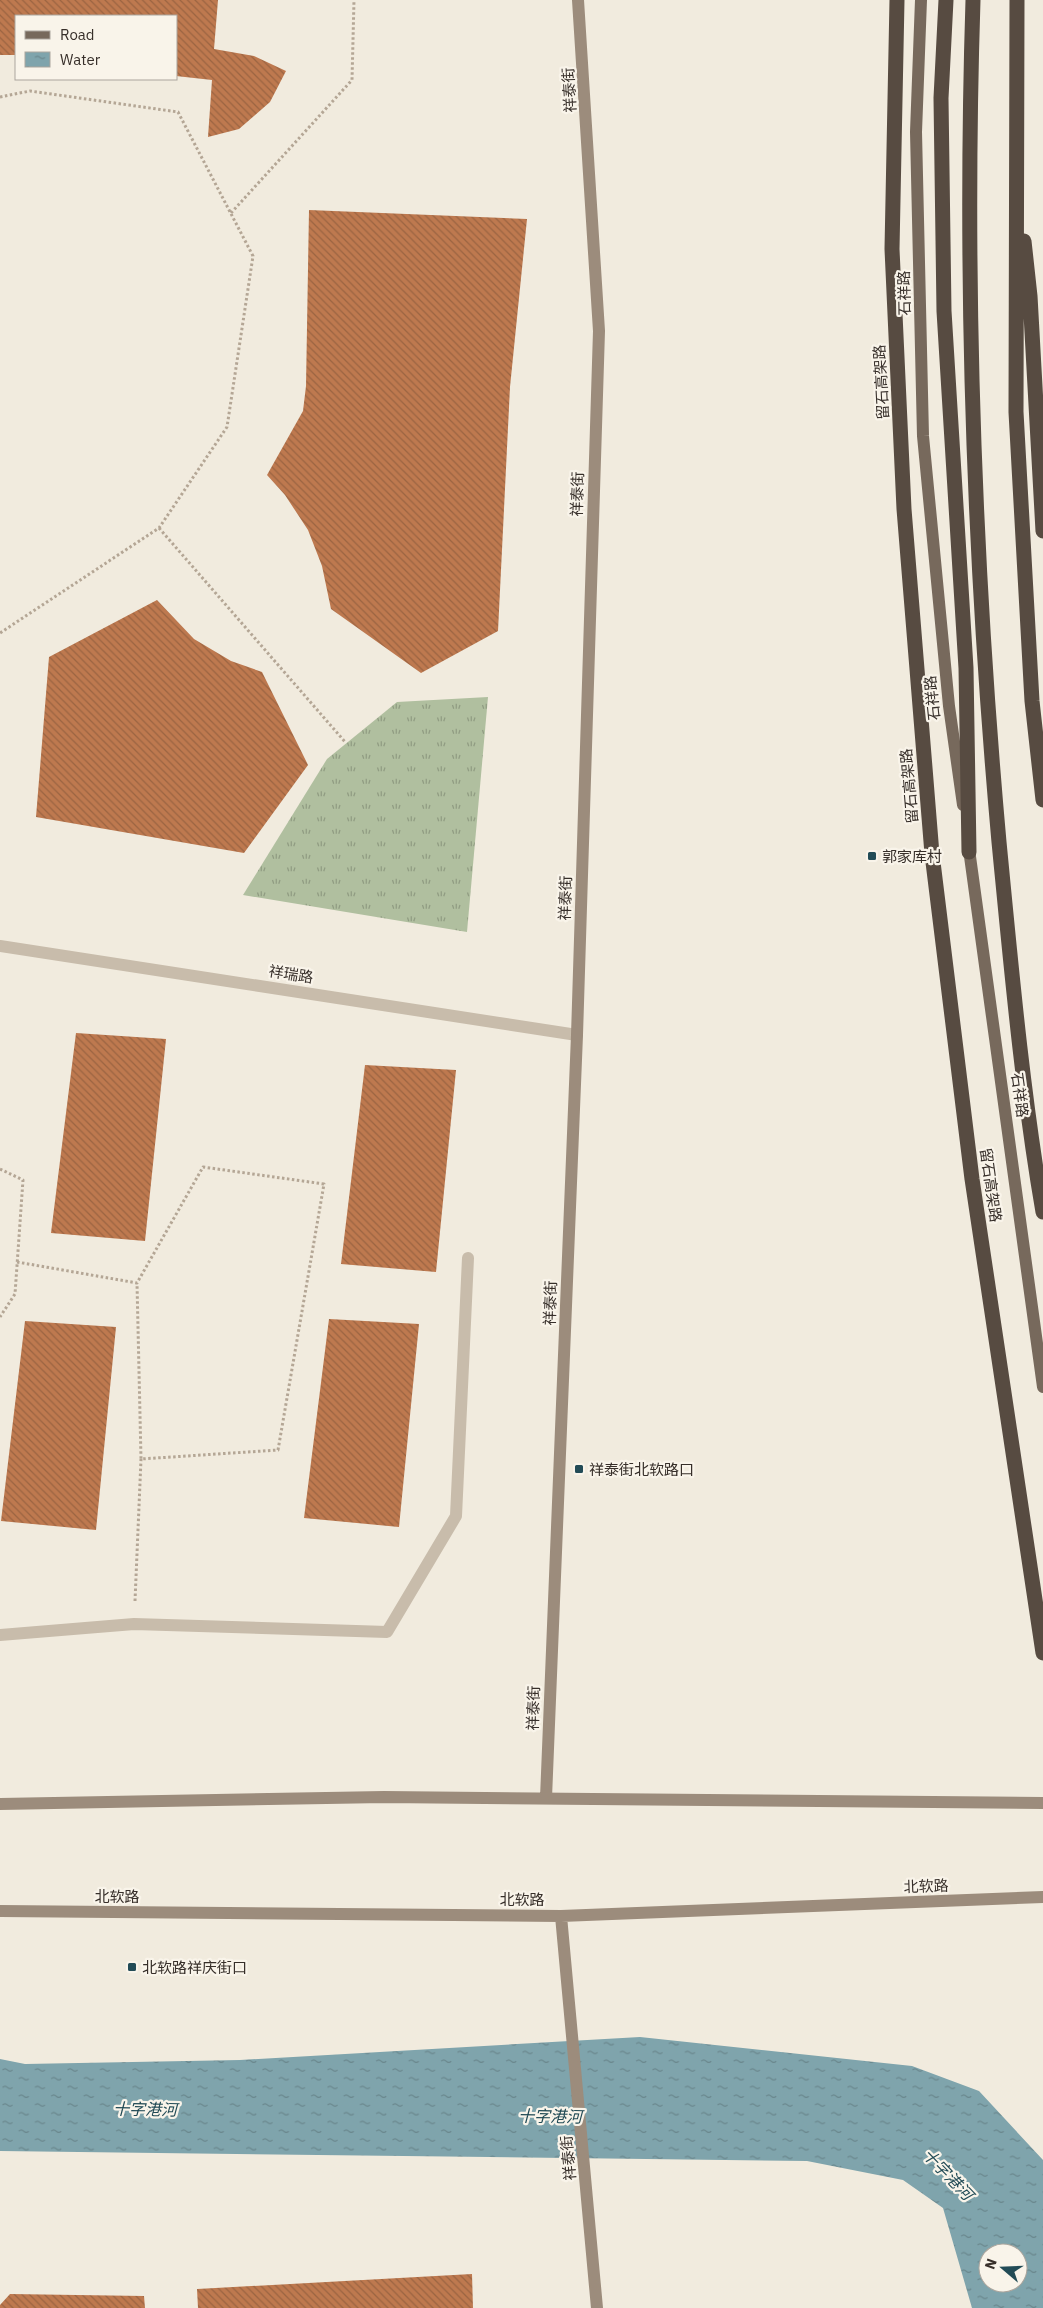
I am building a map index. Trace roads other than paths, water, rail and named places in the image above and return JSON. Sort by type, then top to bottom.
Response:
[{"type":"highway","name":"留石高架路","points":[[897,0],[892,249],[904,509],[931,844],[972,1178],[1043,1653]]},
{"type":"highway","points":[[946,0],[941,98],[944,310],[966,668],[969,852]]},
{"type":"highway","points":[[973,0],[970,93],[973,383],[986,695],[1012,977],[1043,1212]]},
{"type":"highway","points":[[1017,0],[1016,412],[1032,701],[1043,800]]},
{"type":"highway","points":[[1016,158],[1030,296],[1043,531]]},
{"type":"main road","name":"石祥路","points":[[921,0],[916,132],[923,436],[949,706],[1043,1387]]},
{"type":"street","name":"祥泰街","points":[[546,1798],[577,1034],[599,331],[578,0]]},
{"type":"street","name":"祥瑞路","points":[[0,946],[577,1034]]},
{"type":"street","points":[[0,1635],[134,1624],[387,1632],[456,1516],[468,1258]]},
{"type":"street","points":[[0,1804],[384,1797],[1043,1803]]},
{"type":"street","name":"北软路","points":[[0,1911],[561,1916],[1043,1897]]},
{"type":"street","name":"祥泰街","points":[[561,1916],[597,2308]]},
{"type":"water","name":"十字港河","points":[[640,2037],[912,2066],[979,2091],[1043,2160],[1043,2308],[972,2308],[943,2208],[903,2180],[807,2161],[0,2151],[0,2059],[25,2064],[240,2060]]},
{"type":"place","name":"郭家库村","points":[[872,856]]},
{"type":"place","name":"祥泰街北软路口","points":[[579,1469]]},
{"type":"place","name":"北软路祥庆街口","points":[[132,1967]]}]
